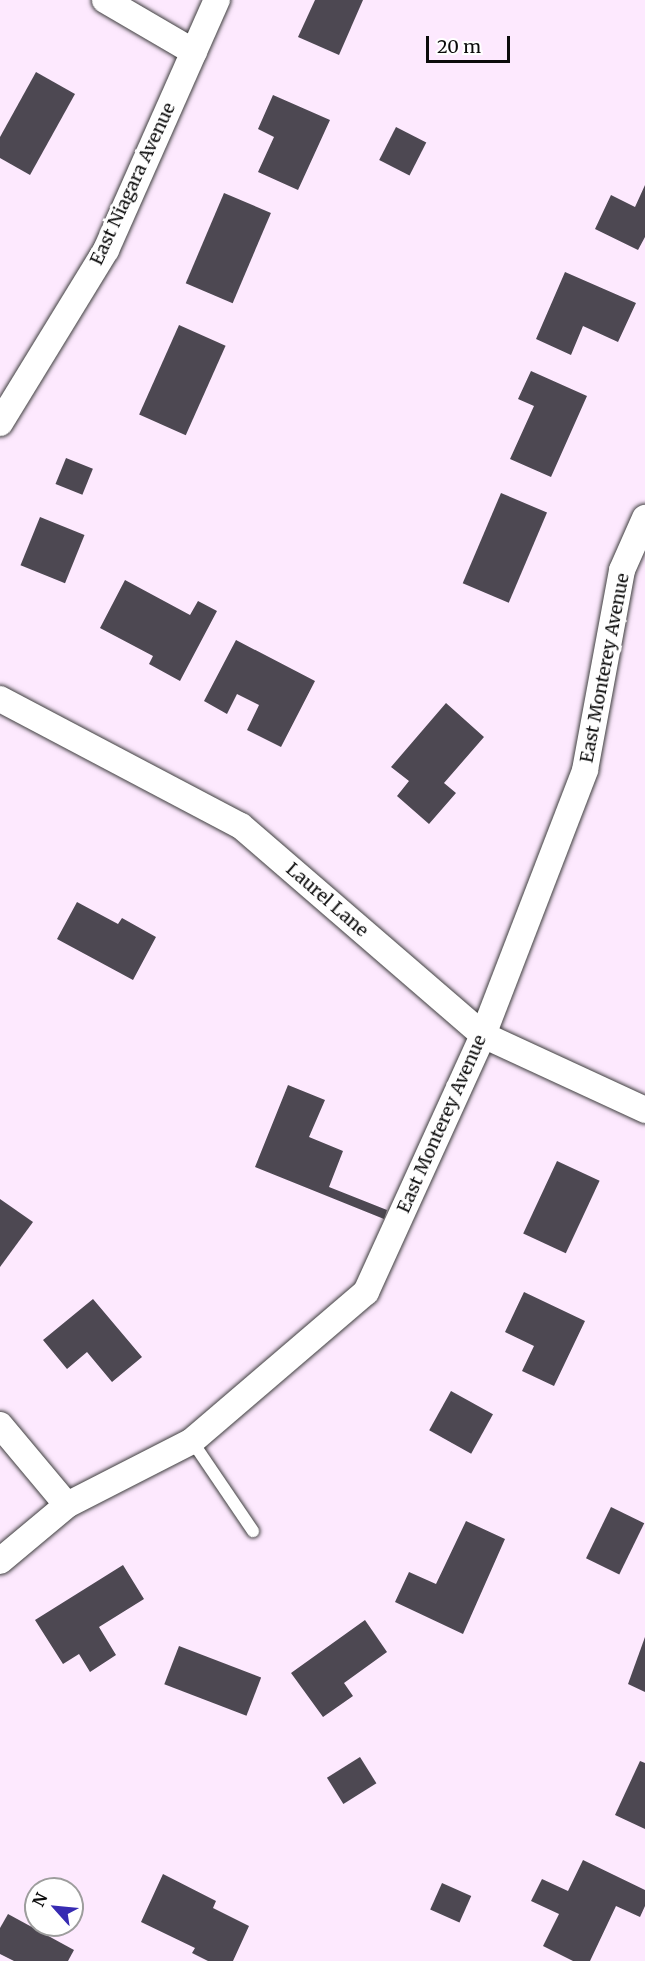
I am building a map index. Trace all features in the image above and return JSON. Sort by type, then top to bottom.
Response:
[{"type":"street","points":[[105,0],[194,52]]},
{"type":"street","name":"East Niagara Avenue","points":[[0,423],[106,250],[217,0]]},
{"type":"street","name":"East Monterey Avenue","points":[[0,1561],[67,1505],[192,1441],[366,1292],[483,1035],[585,770],[622,570],[645,518]]},
{"type":"street","name":"Laurel Lane","points":[[0,699],[241,826],[483,1035],[645,1110]]},
{"type":"street","points":[[0,1425],[67,1505]]},
{"type":"lane","points":[[192,1441],[252,1531]]},
{"type":"building","points":[[315,0],[363,0],[339,55],[298,37]]},
{"type":"building","points":[[36,72],[75,94],[30,175],[0,158],[0,137]]},
{"type":"building","points":[[273,95],[330,120],[298,190],[258,172],[274,137],[258,129]]},
{"type":"building","points":[[396,127],[426,142],[409,175],[379,160]]},
{"type":"building","points":[[645,185],[645,237],[638,250],[595,229],[611,195],[635,207]]},
{"type":"building","points":[[224,193],[271,213],[233,303],[186,283]]},
{"type":"building","points":[[565,272],[636,303],[618,342],[583,326],[571,355],[536,339]]},
{"type":"building","points":[[179,325],[226,346],[186,435],[139,415]]},
{"type":"building","points":[[531,371],[587,396],[551,477],[510,459],[534,406],[518,399]]},
{"type":"building","points":[[66,458],[93,469],[82,495],[56,484]]},
{"type":"building","points":[[501,493],[547,513],[509,603],[463,583]]},
{"type":"building","points":[[40,517],[85,535],[65,583],[21,565]]},
{"type":"building","points":[[125,580],[190,615],[198,601],[217,611],[180,681],[149,664],[153,656],[100,628]]},
{"type":"building","points":[[236,640],[315,681],[281,747],[247,730],[259,705],[237,694],[227,714],[204,701]]},
{"type":"building","points":[[446,703],[484,737],[444,783],[456,793],[429,824],[397,796],[409,781],[391,767]]},
{"type":"building","points":[[77,902],[118,924],[122,918],[156,937],[133,980],[57,939]]},
{"type":"building","points":[[288,1085],[325,1100],[309,1137],[343,1151],[329,1187],[387,1210],[384,1219],[255,1167]]},
{"type":"building","points":[[557,1161],[600,1181],[566,1253],[523,1234]]},
{"type":"building","points":[[0,1199],[33,1222],[0,1267]]},
{"type":"building","points":[[524,1292],[585,1321],[554,1386],[522,1371],[534,1346],[505,1332]]},
{"type":"building","points":[[93,1299],[142,1357],[112,1382],[87,1352],[67,1369],[43,1340]]},
{"type":"building","points":[[451,1391],[493,1414],[471,1454],[429,1430]]},
{"type":"building","points":[[611,1507],[644,1523],[619,1574],[586,1558]]},
{"type":"building","points":[[466,1521],[505,1539],[463,1634],[395,1602],[409,1572],[436,1584]]},
{"type":"building","points":[[123,1565],[144,1599],[99,1627],[116,1655],[90,1672],[79,1654],[63,1664],[35,1620]]},
{"type":"building","points":[[365,1620],[387,1652],[344,1683],[353,1696],[323,1717],[291,1673]]},
{"type":"building","points":[[645,1637],[645,1692],[628,1684]]},
{"type":"building","points":[[179,1646],[261,1678],[246,1716],[164,1684]]},
{"type":"building","points":[[360,1757],[376,1783],[343,1804],[327,1778]]},
{"type":"building","points":[[640,1761],[645,1763],[645,1829],[615,1815]]},
{"type":"building","points":[[583,1860],[645,1890],[645,1906],[640,1917],[616,1906],[590,1961],[573,1961],[543,1946],[559,1914],[531,1901],[542,1879],[568,1891]]},
{"type":"building","points":[[163,1874],[216,1901],[213,1908],[249,1926],[233,1961],[208,1961],[192,1953],[195,1948],[141,1922]]},
{"type":"building","points":[[442,1883],[471,1896],[459,1923],[430,1909]]},
{"type":"building","points":[[8,1914],[24,1923],[24,1937],[50,1937],[74,1950],[68,1961],[14,1961],[0,1954],[0,1928]]}]
